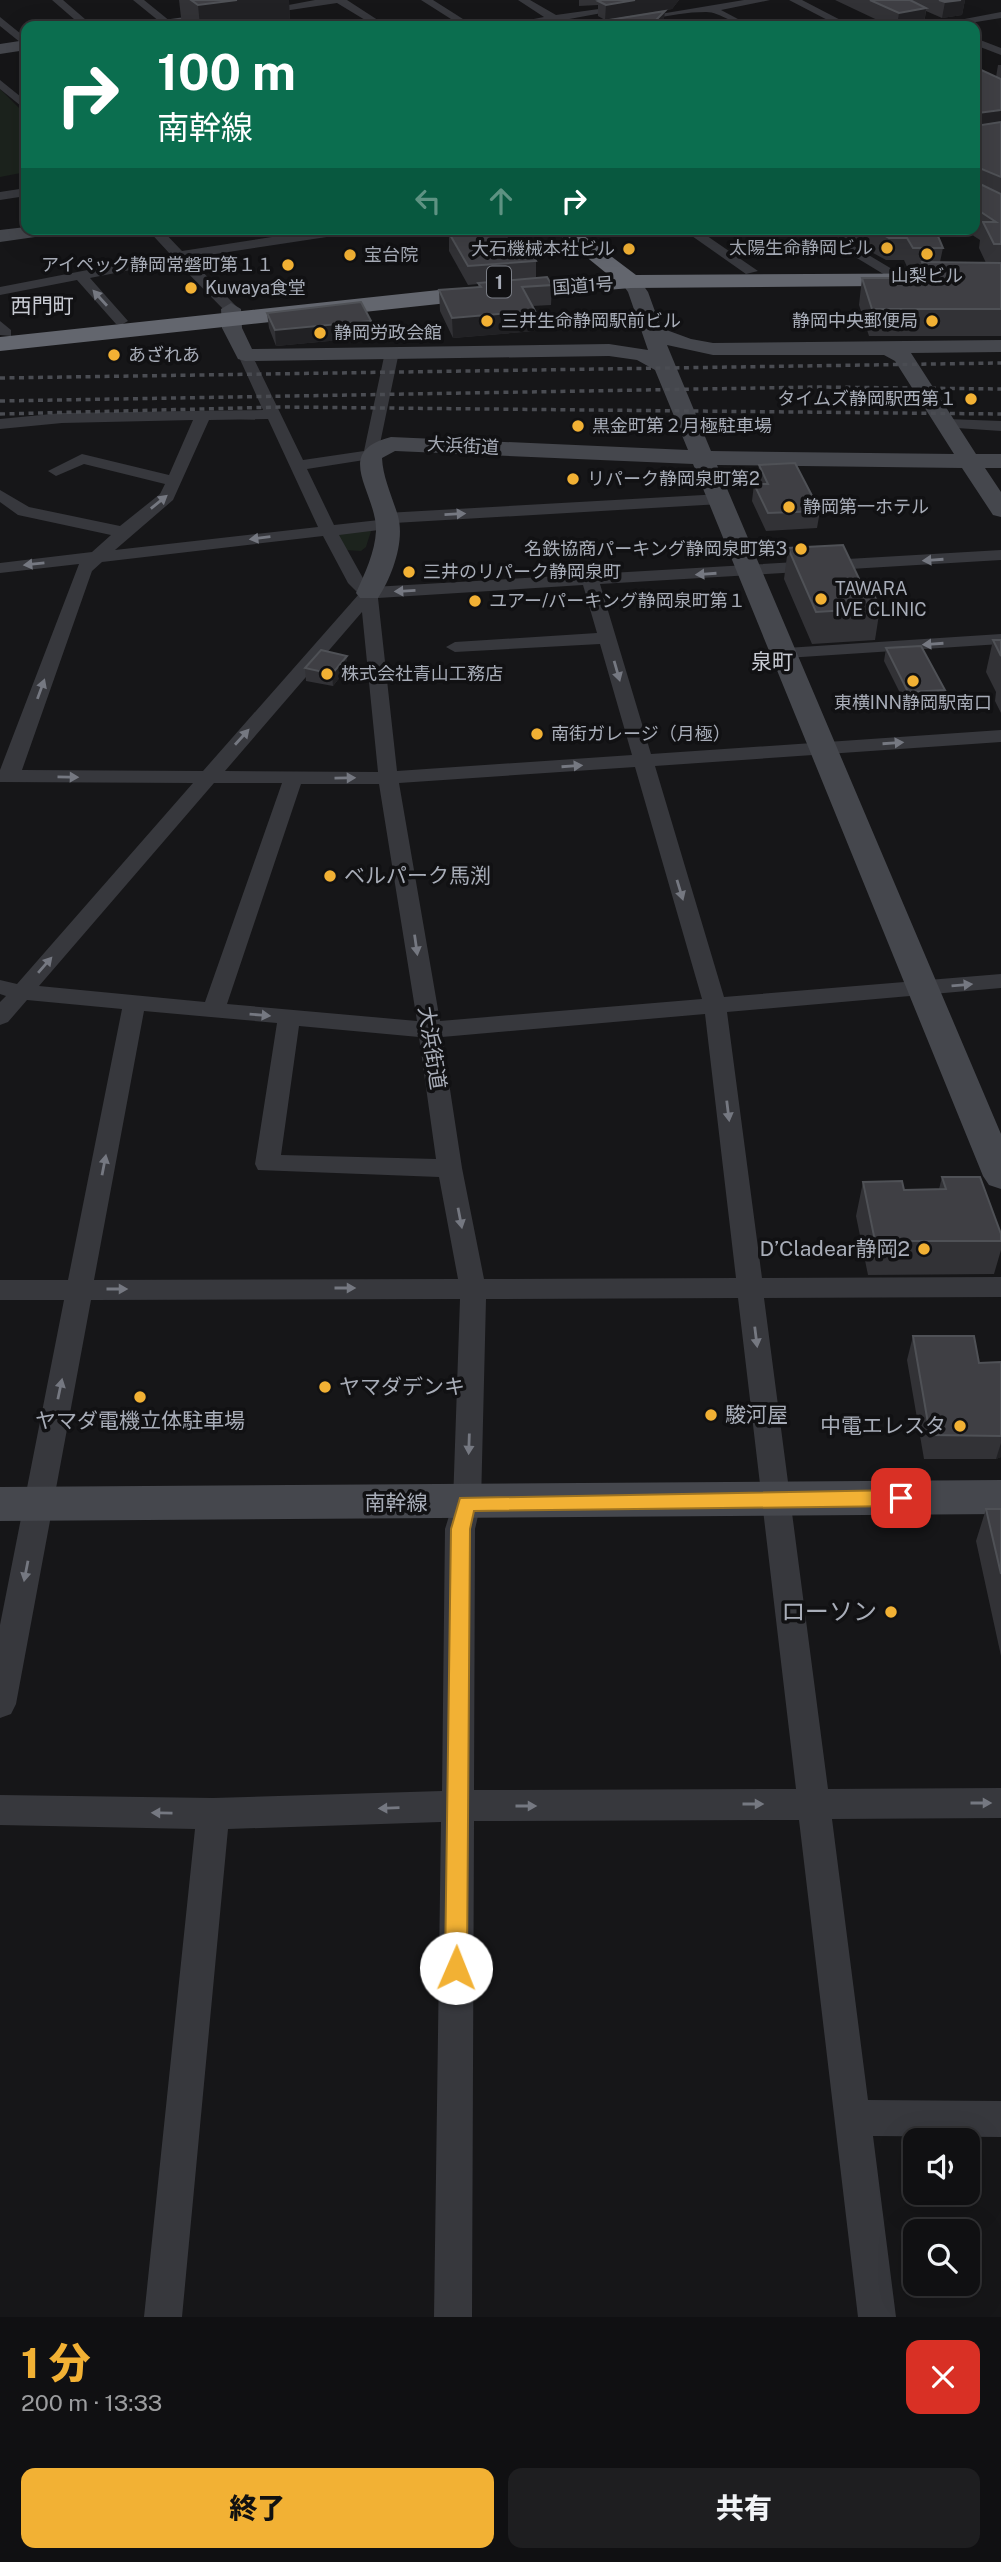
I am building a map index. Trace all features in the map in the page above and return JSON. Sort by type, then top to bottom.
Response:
[{"type":"highway","points":[[241,0],[270,21]]},
{"type":"highway","points":[[570,235],[626,278]]},
{"type":"highway","name":"国道1号","points":[[1,334],[626,278],[751,271],[1001,271]]},
{"type":"highway","name":"国道1号","points":[[626,278],[1001,279]]},
{"type":"highway","name":"国道1号","points":[[1,334],[121,321],[230,315]]},
{"type":"street","points":[[57,0],[82,21]]},
{"type":"street","points":[[138,0],[160,21]]},
{"type":"street","points":[[198,21],[335,0]]},
{"type":"street","points":[[340,0],[374,21]]},
{"type":"street","points":[[426,0],[461,21]]},
{"type":"street","points":[[523,0],[559,21]]},
{"type":"street","points":[[611,0],[649,21]]},
{"type":"street","points":[[693,0],[736,21]]},
{"type":"street","points":[[630,21],[765,0]]},
{"type":"street","points":[[794,0],[836,21]]},
{"type":"street","points":[[540,21],[625,8]]},
{"type":"street","points":[[958,21],[1001,15]]},
{"type":"street","points":[[0,20],[21,40]]},
{"type":"street","points":[[980,43],[1001,52]]},
{"type":"street","points":[[0,49],[21,46]]},
{"type":"street","points":[[0,83],[21,100]]},
{"type":"street","points":[[0,196],[21,193]]},
{"type":"street","points":[[0,236],[21,233]]},
{"type":"street","points":[[159,235],[230,315],[245,355],[328,530],[357,583],[369,593],[591,582],[1001,555]]},
{"type":"street","points":[[0,291],[305,235]]},
{"type":"street","points":[[697,235],[751,271]]},
{"type":"street","points":[[825,235],[890,272]]},
{"type":"street","points":[[80,275],[121,321]]},
{"type":"street","points":[[626,278],[652,328],[667,372],[752,571],[1001,1176]]},
{"type":"street","points":[[652,328],[687,345],[713,349],[872,347],[912,352],[1001,346]]},
{"type":"street","points":[[609,350],[641,339],[652,328]]},
{"type":"street","points":[[667,372],[677,360],[687,354],[713,349]]},
{"type":"street","points":[[245,355],[609,350],[642,355],[667,372]]},
{"type":"street","points":[[298,466],[371,455],[392,352]]},
{"type":"street","points":[[912,352],[947,424],[1001,510]]},
{"type":"street","points":[[0,424],[62,418],[273,414]]},
{"type":"street","points":[[203,415],[167,497],[122,533],[85,569],[5,776],[388,778],[1001,736]]},
{"type":"street","points":[[947,424],[1001,426]]},
{"type":"street","name":"大浜街道","points":[[0,1017],[11,990],[206,778],[369,593],[384,549],[387,521],[370,466],[371,455],[381,446],[405,443],[702,455],[731,459],[1001,461]]},
{"type":"street","points":[[56,471],[82,459],[174,481]]},
{"type":"street","points":[[0,495],[24,511],[122,533]]},
{"type":"street","points":[[0,568],[387,521],[721,499]]},
{"type":"street","points":[[591,582],[715,1005],[877,2317]]},
{"type":"street","name":"大浜街道","points":[[369,593],[388,778],[450,1168],[473,1287],[467,1503],[460,1529],[453,2317]]},
{"type":"street","points":[[455,647],[607,638]]},
{"type":"street","points":[[786,653],[1001,639]]},
{"type":"street","points":[[213,1011],[293,779]]},
{"type":"street","points":[[11,990],[134,1004],[429,1030],[1001,981]]},
{"type":"street","points":[[0,1704],[18,1503],[81,1290],[134,1004]]},
{"type":"street","points":[[289,1018],[267,1164],[450,1168]]},
{"type":"street","points":[[0,1290],[473,1287],[751,1290],[1001,1287]]},
{"type":"street","name":"南幹線","points":[[18,1503],[467,1503],[1001,1497]]},
{"type":"street","points":[[0,1810],[213,1814],[457,1806],[1001,1803]]},
{"type":"street","points":[[163,2317],[213,1814]]},
{"type":"street","points":[[852,2118],[1001,2119]]},
{"type":"shaded area","points":[[0,89],[21,110],[21,173],[0,177]]},
{"type":"shaded area","points":[[372,528],[366,547],[361,551],[345,550],[335,532]]},
{"type":"building","points":[[191,0],[237,0],[198,5]]},
{"type":"building","points":[[635,0],[606,5],[598,1]]},
{"type":"building","points":[[870,0],[910,0],[926,8],[899,13]]},
{"type":"building","points":[[665,11],[655,21],[609,20]]},
{"type":"building","points":[[980,69],[1001,79],[1001,110],[980,113]]},
{"type":"building","points":[[1001,122],[1001,177],[980,168],[980,125]]},
{"type":"building","points":[[980,184],[1001,194],[1001,244],[994,244],[983,222],[996,222],[980,211]]},
{"type":"building","points":[[450,235],[519,235],[536,261],[468,266]]},
{"type":"building","points":[[884,235],[938,235],[943,248],[913,248],[907,238],[889,238]]},
{"type":"building","points":[[922,262],[1001,263],[1001,309],[872,309],[862,278],[930,278]]},
{"type":"building","points":[[547,277],[552,285],[522,287],[535,311],[452,318],[439,290],[481,287],[478,283]]},
{"type":"building","points":[[361,302],[371,321],[275,330],[267,313]]},
{"type":"building","points":[[795,463],[820,511],[768,513],[754,484],[768,484],[759,465]]},
{"type":"building","points":[[843,545],[863,587],[870,586],[880,608],[816,612],[788,548]]},
{"type":"building","points":[[993,640],[1001,640],[1001,656]]},
{"type":"building","points":[[921,646],[945,690],[908,692],[886,648]]},
{"type":"building","points":[[321,650],[347,656],[332,674],[305,668]]},
{"type":"building","points":[[942,1177],[980,1177],[1001,1234],[1001,1241],[875,1241],[863,1182],[902,1181],[904,1190],[946,1189]]},
{"type":"building","name":"中電エレスタ","points":[[913,1336],[974,1336],[979,1363],[1001,1362],[1001,1436],[930,1435]]},
{"type":"building","points":[[986,1509],[1001,1509],[1001,1574]]},
{"type":"railway","points":[[0,378],[1001,363]]},
{"type":"railway","points":[[0,401],[817,387],[1001,389]]},
{"type":"railway","points":[[0,414],[281,407],[1001,414]]},
{"type":"place","name":"太陽生命静岡ビル","points":[[887,248]]},
{"type":"place","name":"大石機械本社ビル","points":[[629,249]]},
{"type":"place","name":"山梨ビル","points":[[927,254]]},
{"type":"place","name":"宝台院","points":[[350,255]]},
{"type":"place","name":"アイペック静岡常磐町第１１","points":[[288,265]]},
{"type":"place","name":"Kuwaya食堂","points":[[191,288]]},
{"type":"place","name":"三井生命静岡駅前ビル","points":[[487,321]]},
{"type":"place","name":"静岡中央郵便局","points":[[932,321]]},
{"type":"place","name":"静岡労政会館","points":[[320,333]]},
{"type":"place","name":"あざれあ","points":[[114,355]]},
{"type":"place","name":"タイムズ静岡駅西第１","points":[[971,399]]},
{"type":"place","name":"黒金町第２月極駐車場","points":[[578,426]]},
{"type":"place","name":"リパーク静岡泉町第2","points":[[573,479]]},
{"type":"place","name":"静岡第一ホテル","points":[[789,507]]},
{"type":"place","name":"名鉄協商パーキング静岡泉町第3","points":[[801,549]]},
{"type":"place","name":"三井のリパーク静岡泉町","points":[[409,572]]},
{"type":"place","name":"TAWARA IVE CLINIC","points":[[821,599]]},
{"type":"place","name":"ユアー/パーキング静岡泉町第１","points":[[475,601]]},
{"type":"place","name":"株式会社青山工務店","points":[[327,674]]},
{"type":"place","name":"東横INN静岡駅南口","points":[[913,681]]},
{"type":"place","name":"南街ガレージ（月極）","points":[[537,734]]},
{"type":"place","name":"ベルパーク馬渕","points":[[330,876]]},
{"type":"place","name":"D’Cladear静岡2","points":[[924,1249]]},
{"type":"place","name":"ヤマダデンキ","points":[[325,1387]]},
{"type":"place","name":"ヤマダ電機立体駐車場","points":[[140,1397]]},
{"type":"place","name":"駿河屋","points":[[711,1415]]},
{"type":"place","name":"中電エレスタ","points":[[960,1426]]},
{"type":"place","name":"ローソン","points":[[891,1612]]},
{"type":"district","name":"西門町","points":[[42,306]]},
{"type":"district","name":"泉町","points":[[772,662]]},
{"type":"route","points":[[456,1968],[460,1529],[467,1503],[901,1498]]}]
